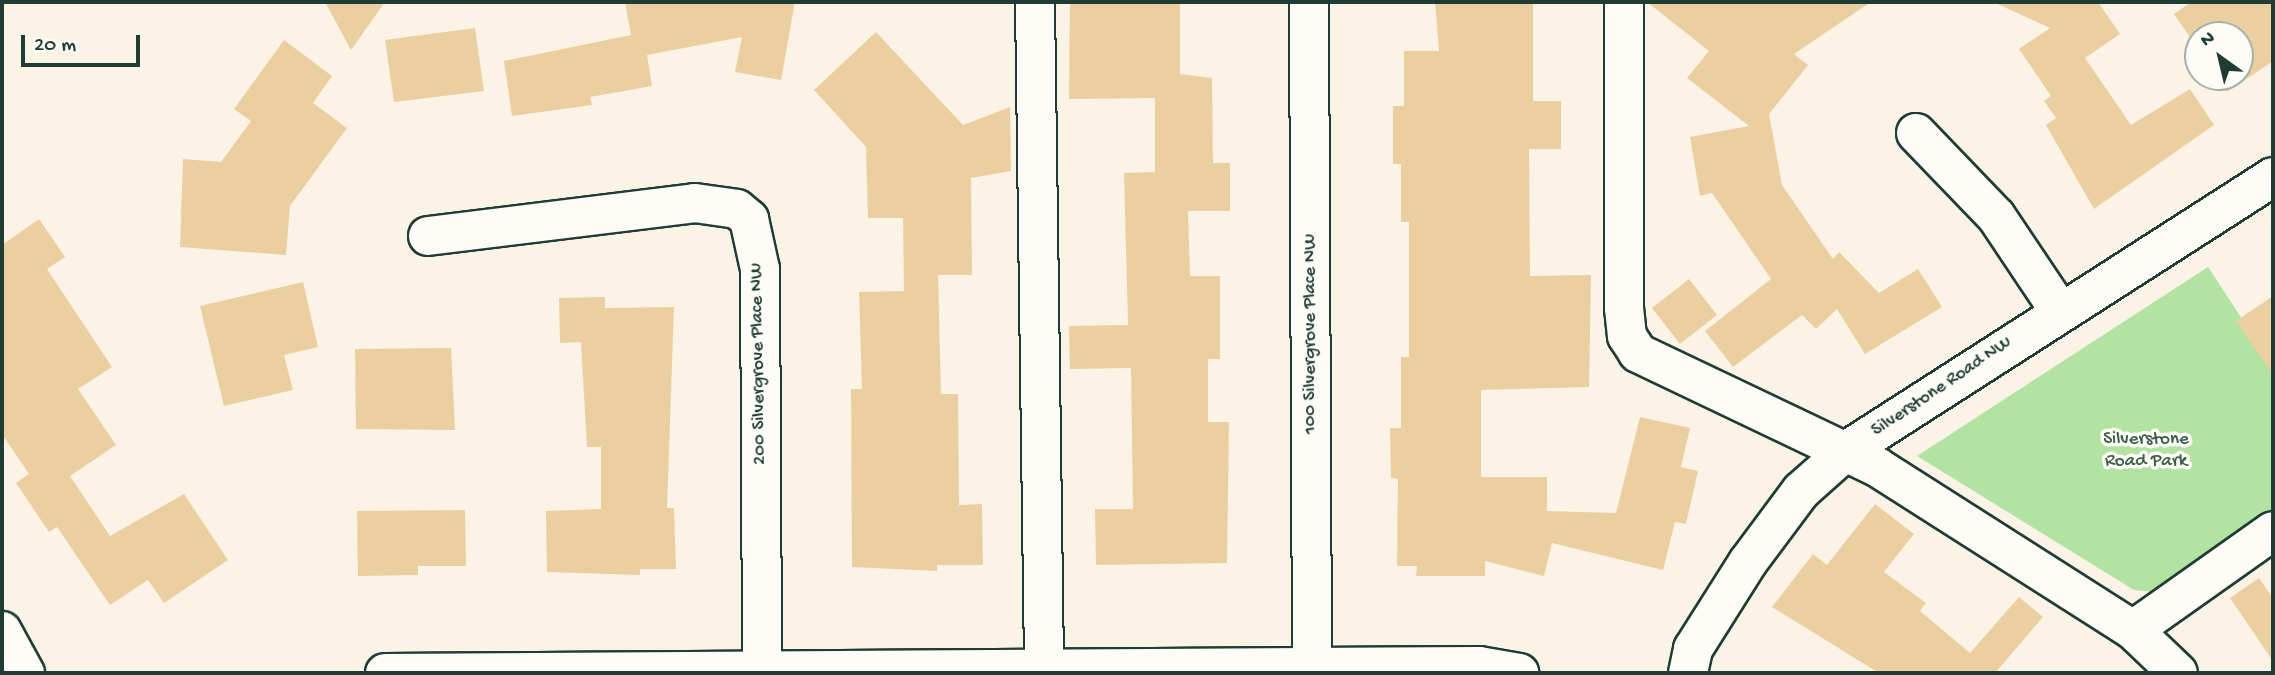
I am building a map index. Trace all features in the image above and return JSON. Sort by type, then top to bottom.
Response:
[{"type":"street","points":[[1035,2],[1044,667]]},
{"type":"street","name":"100 Silvergrove Place NW","points":[[1309,2],[1312,670]]},
{"type":"street","points":[[1624,2],[1627,335],[1638,353],[1846,451],[2133,630],[2178,673]]},
{"type":"street","points":[[1916,134],[1996,216],[2059,310]]},
{"type":"street","name":"Silverstone Road NW","points":[[1688,673],[1693,649],[1748,562],[1801,491],[1846,451],[2059,310],[2273,177]]},
{"type":"street","name":"200 Silvergrove Place NW","points":[[428,236],[695,203],[737,209],[749,219],[760,269],[762,670]]},
{"type":"street","points":[[2133,630],[2273,531]]},
{"type":"street","points":[[2,631],[25,673]]},
{"type":"street","points":[[386,673],[1044,667],[1312,670],[1479,666],[1519,673]]},
{"type":"green space","name":"Silverstone Road Park","points":[[2208,267],[2273,366],[2273,511],[2153,592],[2134,590],[1917,456]]},
{"type":"building","points":[[325,2],[385,2],[351,50]]},
{"type":"building","points":[[625,2],[795,2],[781,80],[735,72],[742,37],[647,55],[652,86],[590,97],[592,105],[512,116],[504,61],[631,35]]},
{"type":"building","points":[[1070,2],[1180,2],[1180,74],[1212,78],[1213,163],[1230,163],[1230,211],[1188,211],[1190,276],[1220,276],[1220,359],[1208,359],[1208,422],[1229,422],[1227,563],[1096,565],[1095,509],[1133,509],[1131,368],[1070,369],[1069,326],[1128,325],[1124,173],[1155,172],[1155,98],[1069,99]]},
{"type":"building","points":[[1435,2],[1533,2],[1533,101],[1561,101],[1561,149],[1529,149],[1530,276],[1591,275],[1589,387],[1481,390],[1481,477],[1547,477],[1547,511],[1616,513],[1640,417],[1690,428],[1681,467],[1698,471],[1686,524],[1675,522],[1663,570],[1552,543],[1544,576],[1485,561],[1485,576],[1416,576],[1417,566],[1397,566],[1398,479],[1391,478],[1390,428],[1401,428],[1401,357],[1409,357],[1409,222],[1401,222],[1401,164],[1393,164],[1393,106],[1404,106],[1404,51],[1439,51]]},
{"type":"building","points":[[1647,2],[1871,2],[1794,54],[1808,65],[1769,114],[1782,185],[1833,259],[1839,252],[1879,293],[1918,269],[1942,307],[1865,354],[1837,309],[1816,329],[1802,315],[1733,367],[1705,331],[1771,279],[1712,193],[1700,196],[1690,137],[1749,126],[1687,78],[1709,51]]},
{"type":"building","points":[[1993,2],[2098,2],[2120,34],[2085,58],[2131,125],[2187,91],[2191,91],[2214,125],[2094,209],[2046,125],[2056,118],[2044,101],[2051,96],[2019,49],[2050,28]]},
{"type":"building","points":[[2191,2],[2273,2],[2273,61],[2254,74],[2254,21],[2184,21],[2184,29],[2174,14]]},
{"type":"building","points":[[475,28],[484,91],[394,102],[385,40]]},
{"type":"building","points":[[876,32],[963,125],[1010,107],[1011,171],[971,178],[972,275],[938,275],[941,394],[958,394],[959,505],[982,504],[983,565],[937,565],[937,571],[852,567],[851,389],[862,389],[859,292],[904,291],[903,218],[868,218],[866,147],[814,90]]},
{"type":"building","points":[[284,40],[332,76],[313,103],[347,128],[290,206],[286,255],[180,247],[183,159],[221,162],[251,121],[234,109]]},
{"type":"building","points":[[39,219],[65,257],[47,269],[112,367],[78,389],[116,445],[70,476],[110,536],[184,494],[228,560],[164,603],[148,580],[110,605],[57,527],[49,532],[16,483],[29,474],[2,434],[2,245]]},
{"type":"building","points":[[1689,279],[1717,315],[1680,344],[1652,308]]},
{"type":"building","points":[[303,282],[318,347],[284,355],[293,390],[224,406],[200,306]]},
{"type":"building","points":[[2273,296],[2273,375],[2236,321]]},
{"type":"building","points":[[605,297],[605,308],[674,307],[667,508],[674,508],[676,569],[640,569],[640,575],[547,572],[546,511],[601,509],[601,447],[587,447],[581,342],[560,343],[559,298]]},
{"type":"building","points":[[451,348],[455,430],[356,429],[355,349]]},
{"type":"building","points":[[1875,504],[1914,534],[1884,572],[1926,603],[1920,611],[1970,653],[2019,597],[2043,617],[1995,673],[1879,673],[1772,607],[1813,554],[1827,565]]},
{"type":"building","points":[[465,510],[466,566],[418,566],[418,575],[358,576],[357,511]]},
{"type":"building","points":[[2259,578],[2273,598],[2273,661],[2230,598]]}]
